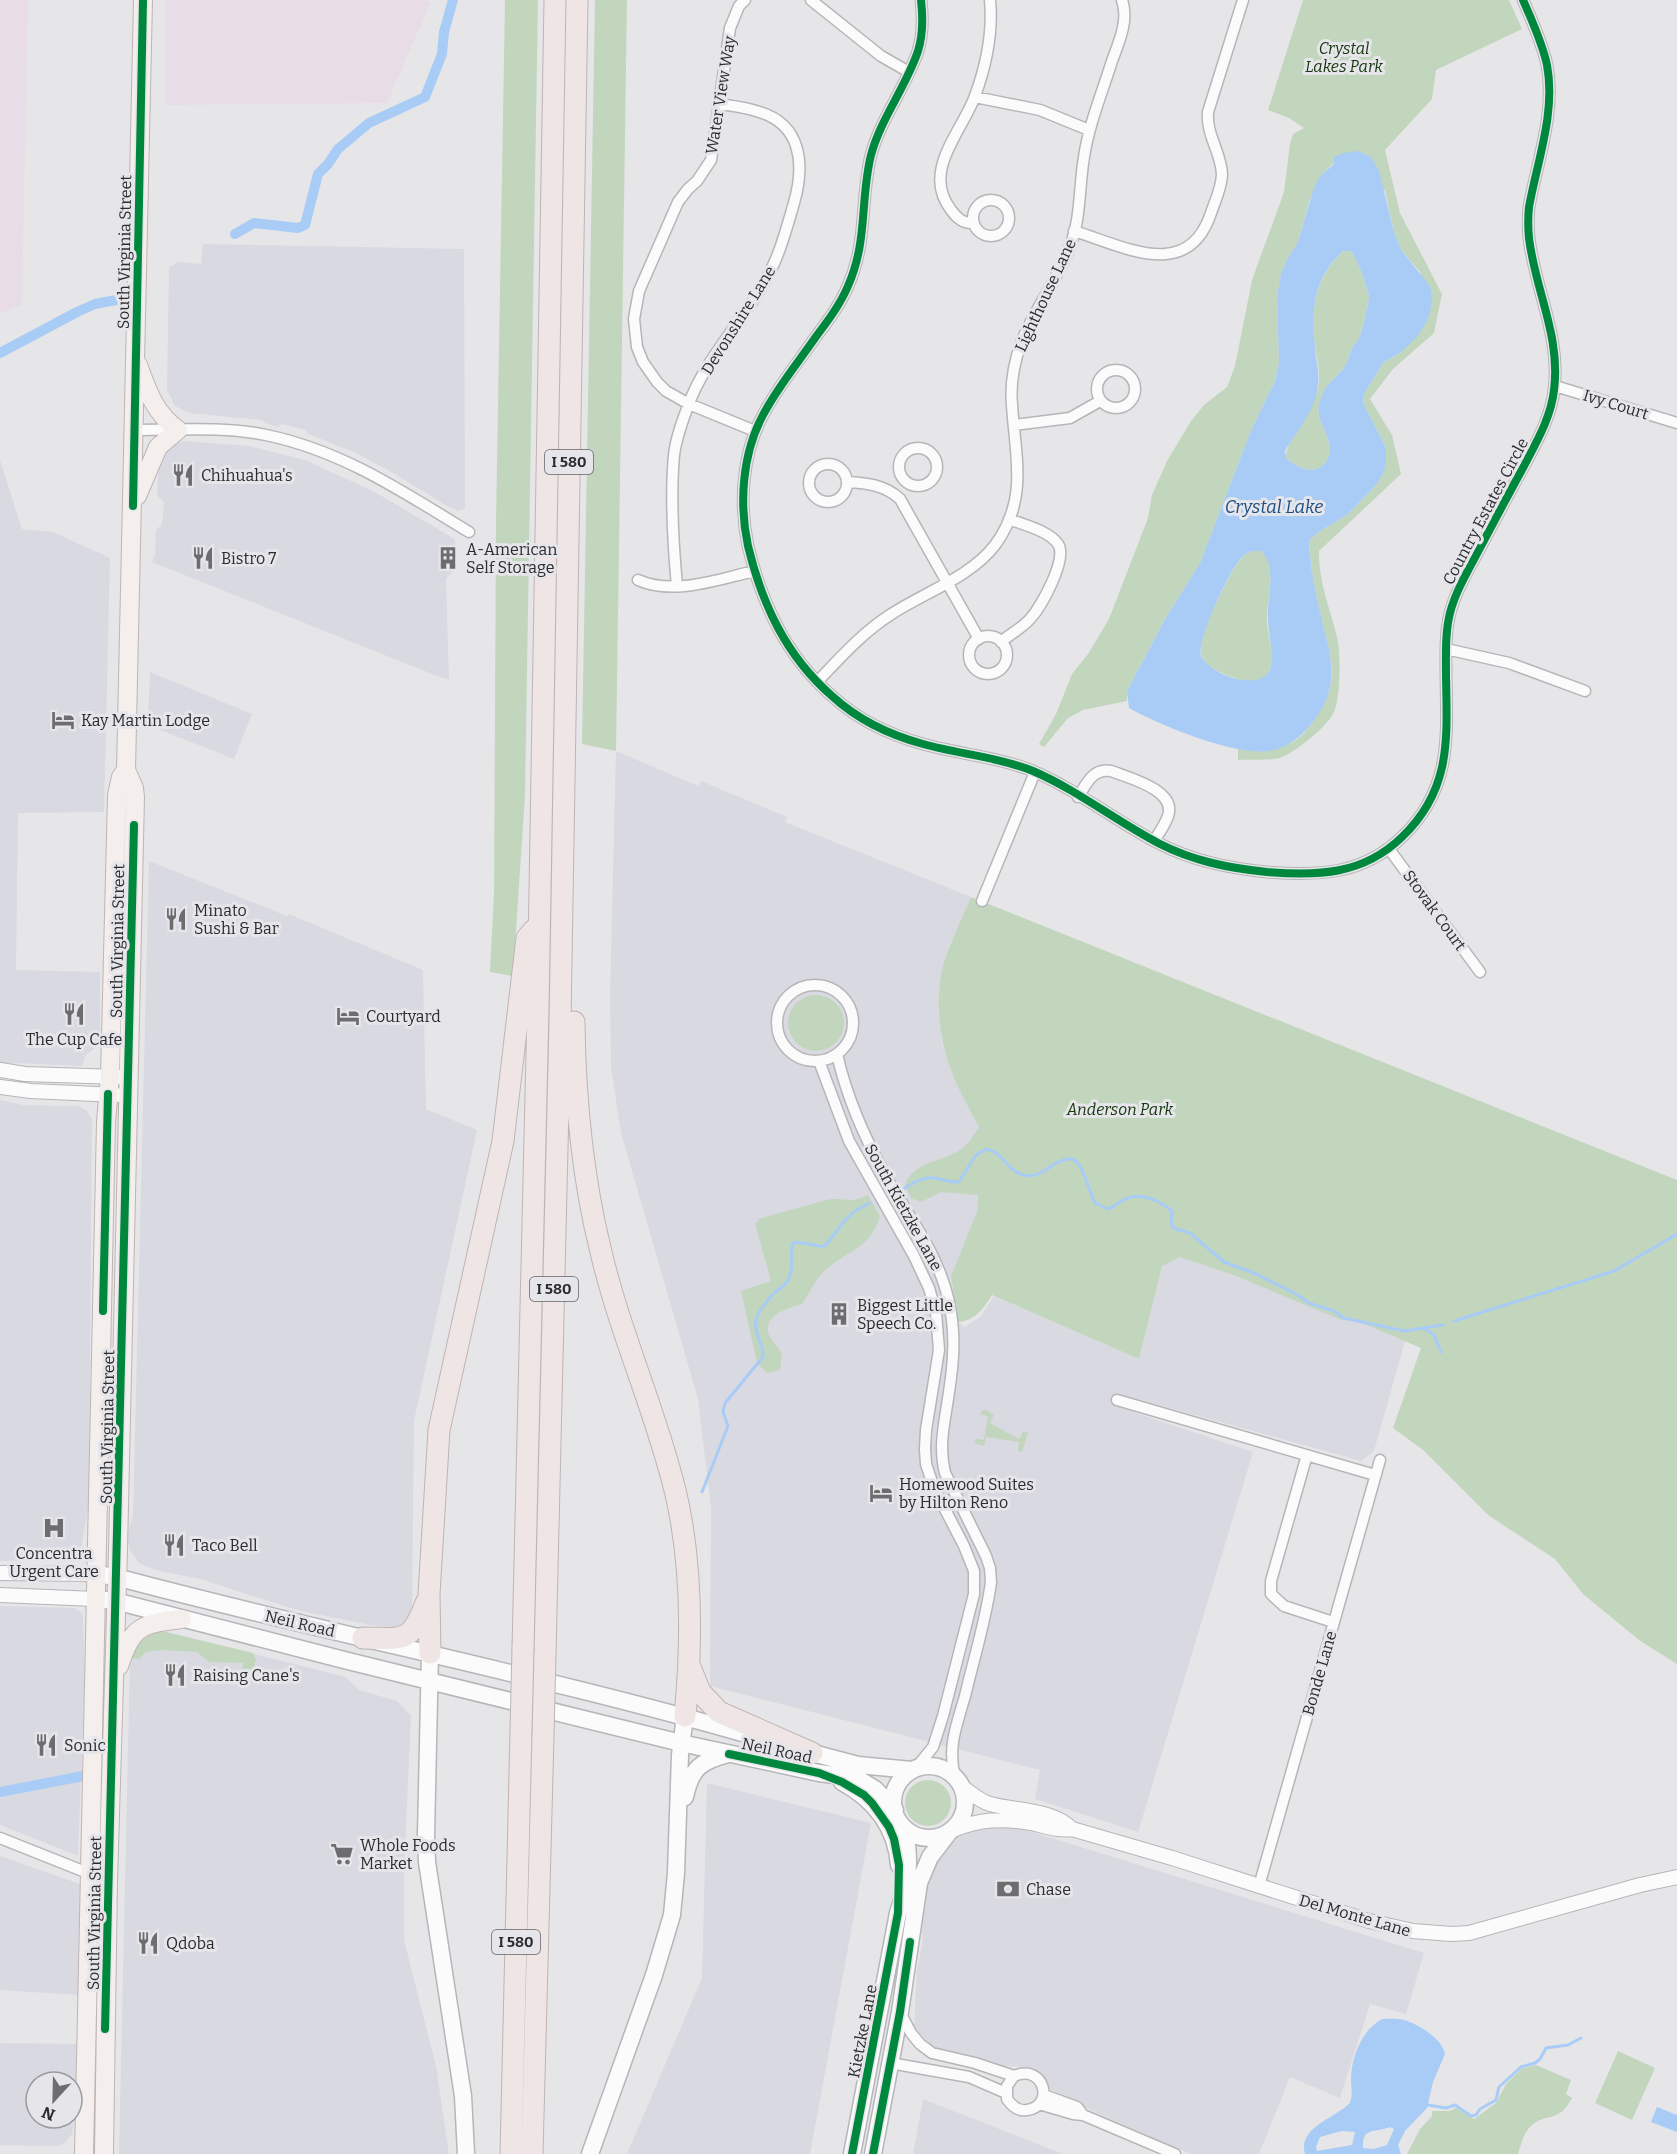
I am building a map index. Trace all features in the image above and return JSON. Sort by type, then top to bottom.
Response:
[{"type":"highway","name":"I 580","points":[[511,2154],[540,923],[555,0]]},
{"type":"highway","name":"I 580","points":[[532,2154],[561,924],[577,0]]},
{"type":"highway","points":[[430,1653],[429,1594],[439,1430],[503,1142],[527,938],[540,923]]},
{"type":"highway","points":[[561,924],[573,970],[578,1118],[585,1172],[600,1250],[612,1294],[668,1461],[675,1493],[686,1565],[688,1661],[685,1716]]},
{"type":"highway","points":[[363,1638],[395,1638],[409,1634],[418,1623],[429,1594]]},
{"type":"highway","points":[[688,1661],[694,1682],[700,1692],[719,1712],[812,1753]]},
{"type":"main road","name":"South Virginia Street","points":[[104,2154],[116,1577],[121,1083],[117,795],[121,777],[126,770],[143,0]]},
{"type":"main road","points":[[133,506],[158,447],[178,430],[164,419],[154,405],[135,355]]},
{"type":"main road","name":"South Virginia Street","points":[[84,2154],[108,1094],[121,1083]]},
{"type":"main road","name":"Neil Road","points":[[96,1574],[685,1716],[858,1765],[914,1769]]},
{"type":"main road","name":"Neil Road","points":[[96,1599],[115,1601],[681,1743],[860,1780],[875,1789],[895,1810]]},
{"type":"main road","points":[[113,1684],[127,1643],[133,1634],[148,1625],[182,1619]]},
{"type":"main road","points":[[430,1653],[426,1835],[428,1862],[463,2096],[466,2154]]},
{"type":"main road","points":[[590,2154],[666,1935],[674,1895],[681,1743],[685,1716]]},
{"type":"main road","points":[[677,1839],[690,1779],[701,1764],[709,1759],[729,1754]]},
{"type":"main road","points":[[935,1767],[946,1770],[958,1782],[965,1798],[965,1808],[961,1819],[952,1831],[935,1838],[924,1838],[912,1834],[903,1827],[895,1810],[894,1794],[900,1782],[914,1769],[935,1767]]},
{"type":"main road","points":[[819,1773],[854,1789],[872,1803],[889,1827],[898,1851],[898,1913]]},
{"type":"main road","name":"Kietzke Lane","points":[[852,2154],[898,1913],[906,1885],[909,1858],[903,1827]]},
{"type":"main road","name":"Kietzke Lane","points":[[873,2154],[900,2012],[919,1883],[930,1857],[952,1831]]},
{"type":"street","points":[[811,0],[881,56],[909,72]]},
{"type":"street","name":"Country Estates Circle","points":[[921,0],[921,36],[918,51],[881,127],[871,157],[864,226],[857,263],[850,282],[831,316],[772,400],[755,431],[746,469],[743,510],[749,549],[765,603],[777,628],[798,661],[817,682],[857,715],[898,736],[920,744],[1007,763],[1035,772],[1154,841],[1194,859],[1232,868],[1317,875],[1337,872],[1376,857],[1389,849],[1417,822],[1436,789],[1442,772],[1447,732],[1447,627],[1457,592],[1539,438],[1547,419],[1555,386],[1557,363],[1554,343],[1533,257],[1528,223],[1528,207],[1549,104],[1549,84],[1543,49],[1522,0]]},
{"type":"street","points":[[974,223],[964,222],[955,216],[948,206],[943,196],[940,173],[948,148],[975,97],[987,52],[990,0]]},
{"type":"street","name":"Lighthouse Lane","points":[[817,682],[857,640],[874,626],[983,558],[995,545],[1009,519],[1018,489],[1012,382],[1016,361],[1029,326],[1067,254],[1074,231],[1083,157],[1089,130],[1121,34],[1124,19],[1122,0]]},
{"type":"street","points":[[1074,231],[1156,256],[1178,252],[1189,246],[1203,233],[1221,179],[1220,160],[1208,129],[1208,112],[1243,0]]},
{"type":"street","name":"Water View Way","points":[[738,2],[730,28],[711,160],[697,181],[678,202],[639,291],[634,319],[637,347],[650,373],[666,391],[689,404],[755,431]]},
{"type":"street","points":[[975,97],[1040,110],[1089,130]]},
{"type":"street","name":"Devonshire Lane","points":[[677,586],[673,530],[674,453],[689,404],[700,380],[769,274],[783,242],[801,175],[798,150],[786,129],[757,111],[720,104]]},
{"type":"street","name":"Ivy Court","points":[[1555,386],[1677,423]]},
{"type":"street","points":[[1014,425],[1070,418],[1100,401]]},
{"type":"street","points":[[133,430],[236,431],[267,435],[325,452],[379,478],[469,532]]},
{"type":"street","points":[[894,494],[905,480]]},
{"type":"street","points":[[847,482],[876,485],[894,494],[906,509],[979,639]]},
{"type":"street","points":[[1001,642],[1025,624],[1035,612],[1056,572],[1061,556],[1060,549],[1053,539],[1009,519]]},
{"type":"street","points":[[638,580],[660,586],[677,586],[755,571]]},
{"type":"street","points":[[993,637],[1001,642],[1006,654],[1002,668],[989,674],[982,673],[971,664],[969,657],[973,643],[979,639],[993,637]]},
{"type":"street","points":[[1446,649],[1509,663],[1585,691]]},
{"type":"street","points":[[1078,797],[1092,776],[1104,770],[1156,790],[1168,800],[1170,808],[1169,815],[1154,841]]},
{"type":"street","points":[[982,901],[1035,772]]},
{"type":"street","name":"Stovak Court","points":[[1389,849],[1480,972]]},
{"type":"street","points":[[816,985],[826,987],[838,993],[848,1003],[854,1025],[846,1046],[837,1054],[819,1061],[800,1058],[787,1049],[778,1031],[777,1020],[781,1007],[794,992],[816,985]]},
{"type":"street","name":"South Kietzke Lane","points":[[837,1054],[843,1081],[865,1136],[938,1267],[948,1299],[953,1326],[954,1358],[942,1432],[941,1458],[945,1473],[986,1556],[991,1582],[964,1696],[953,1732],[951,1757],[958,1782]]},
{"type":"street","name":"South Kietzke Lane","points":[[819,1061],[849,1141],[914,1256],[929,1288],[936,1313],[939,1350],[926,1430],[926,1464],[934,1488],[964,1546],[974,1571],[974,1594],[941,1725],[933,1747],[914,1769]]},
{"type":"street","points":[[0,1070],[121,1083]]},
{"type":"street","points":[[0,1087],[31,1091],[108,1094]]},
{"type":"street","points":[[1117,1400],[1375,1475]]},
{"type":"street","points":[[1307,1455],[1271,1581],[1271,1594],[1284,1606],[1333,1622]]},
{"type":"street","name":"Bonde Lane","points":[[1259,1886],[1380,1460]]},
{"type":"street","name":"Neil Road","points":[[0,1573],[96,1574]]},
{"type":"street","name":"Neil Road","points":[[0,1595],[96,1599]]},
{"type":"street","name":"Del Monte Lane","points":[[958,1782],[987,1803],[1062,1820],[1072,1829]]},
{"type":"street","name":"Del Monte Lane","points":[[952,1831],[977,1822],[995,1819],[1058,1829],[1072,1829],[1393,1928],[1451,1934],[1469,1933],[1506,1924],[1640,1885],[1677,1877]]},
{"type":"street","points":[[0,1838],[108,1881]]},
{"type":"street","points":[[900,2012],[911,2033],[932,2053],[975,2063],[1014,2076]]},
{"type":"street","points":[[890,2063],[969,2077],[1006,2093]]},
{"type":"street","points":[[1020,2073],[1033,2075],[1042,2083],[1041,2099],[1028,2110],[1016,2109],[1007,2099],[1006,2093],[1010,2080],[1014,2076],[1020,2073]]},
{"type":"street","points":[[1041,2099],[1077,2107],[1083,2115],[1175,2154]]},
{"type":"shaded area","points":[[0,0],[28,0],[22,305],[0,314]]},
{"type":"shaded area","points":[[165,0],[423,0],[431,2],[387,103],[166,105]]},
{"type":"shaded area","points":[[203,244],[464,249],[465,509],[458,511],[447,506],[393,473],[354,452],[308,434],[306,430],[282,424],[278,427],[262,420],[189,413],[175,406],[167,390],[169,267],[178,262],[201,264]]},
{"type":"shaded area","points":[[184,441],[249,446],[305,460],[373,491],[455,539],[456,567],[446,579],[449,679],[152,562],[155,556],[156,530],[162,524],[164,503],[157,491],[159,461],[169,446]]},
{"type":"shaded area","points":[[0,460],[22,529],[53,532],[110,558],[104,812],[18,813],[16,970],[100,972],[100,1044],[85,1056],[82,1066],[14,1063],[13,1071],[0,1068]]},
{"type":"shaded area","points":[[150,672],[252,714],[234,759],[148,725]]},
{"type":"shaded area","points":[[616,751],[698,786],[701,781],[787,817],[785,822],[971,897],[949,946],[943,969],[939,1010],[942,1042],[951,1071],[979,1128],[978,1209],[951,1276],[958,1322],[965,1327],[980,1317],[994,1296],[1139,1359],[1168,1242],[1405,1341],[1374,1451],[1361,1461],[1130,1397],[1127,1410],[1253,1452],[1138,1832],[1035,1799],[1040,1770],[710,1686],[711,1507],[698,1399],[621,1133],[611,1067],[610,995]]},
{"type":"shaded area","points":[[149,861],[287,916],[289,914],[423,970],[426,1109],[477,1130],[414,1421],[412,1616],[399,1628],[370,1625],[297,1610],[200,1579],[155,1570],[139,1563],[130,1550],[127,1537],[133,1514]]},
{"type":"shaded area","points":[[0,1100],[23,1105],[79,1106],[87,1111],[92,1119],[89,1503],[79,1560],[0,1561]]},
{"type":"shaded area","points":[[0,1606],[74,1608],[83,1616],[85,1672],[78,1856],[0,1825]]},
{"type":"shaded area","points":[[166,1632],[346,1677],[359,1690],[397,1701],[411,1716],[404,1871],[404,1940],[436,2066],[449,2154],[119,2154],[130,1658],[147,1636]]},
{"type":"shaded area","points":[[707,1783],[871,1823],[810,2154],[627,2154],[702,1978]]},
{"type":"shaded area","points":[[1003,1823],[1424,1953],[1406,2014],[1370,2004],[1340,2098],[1290,2077],[1259,2154],[1191,2154],[1101,2115],[1050,2089],[1026,2067],[998,2066],[934,2048],[914,2027],[917,1971],[923,1939],[920,1914],[926,1877],[942,1854],[965,1830]]},
{"type":"shaded area","points":[[0,1856],[80,1884],[78,1995],[0,1990]]},
{"type":"shaded area","points":[[0,2043],[80,2044],[78,2070],[24,2070],[24,2130],[73,2130],[64,2144],[56,2146],[0,2145]]},
{"type":"shaded area","points":[[923,2099],[1063,2154],[913,2154]]},
{"type":"green space","points":[[505,0],[538,0],[525,795],[513,976],[490,972],[494,893],[496,522]]},
{"type":"green space","points":[[595,0],[627,0],[616,751],[582,744]]},
{"type":"green space","name":"Crystal Lakes Park","points":[[1303,0],[1509,0],[1522,29],[1436,70],[1432,99],[1385,150],[1400,213],[1442,294],[1434,333],[1393,369],[1370,399],[1392,435],[1401,474],[1319,551],[1322,584],[1338,644],[1340,676],[1336,707],[1329,720],[1317,733],[1286,755],[1280,758],[1238,760],[1238,749],[1268,750],[1294,741],[1313,722],[1328,694],[1332,674],[1310,560],[1309,540],[1347,515],[1376,485],[1384,472],[1385,446],[1363,403],[1364,394],[1383,363],[1401,352],[1421,273],[1402,251],[1394,232],[1385,191],[1334,163],[1321,175],[1310,199],[1298,242],[1281,274],[1277,297],[1279,363],[1275,381],[1252,428],[1200,563],[1165,619],[1139,668],[1127,691],[1127,701],[1083,710],[1068,718],[1044,747],[1039,744],[1056,714],[1072,674],[1088,654],[1109,619],[1148,518],[1152,495],[1167,461],[1191,421],[1204,405],[1227,387],[1235,366],[1252,280],[1284,192],[1290,144],[1293,134],[1304,128],[1289,118],[1268,110]]},
{"type":"green space","points":[[1343,251],[1351,251],[1365,281],[1369,298],[1359,338],[1352,348],[1348,361],[1325,388],[1321,397],[1318,411],[1330,448],[1322,467],[1311,470],[1295,465],[1286,458],[1294,435],[1311,405],[1319,384],[1313,324],[1316,297],[1326,273]]},
{"type":"green space","points":[[1261,550],[1271,575],[1267,621],[1272,661],[1269,671],[1263,678],[1250,682],[1226,675],[1206,663],[1201,654],[1201,642],[1214,607],[1240,560],[1248,553]]},
{"type":"green space","name":"Anderson Park","points":[[971,897],[1677,1180],[1677,1664],[1639,1640],[1583,1594],[1555,1559],[1488,1515],[1423,1450],[1393,1428],[1421,1348],[1348,1317],[1344,1321],[1236,1276],[1180,1257],[1162,1266],[1139,1359],[992,1295],[974,1316],[958,1322],[951,1276],[978,1209],[978,1195],[941,1192],[921,1202],[911,1198],[905,1185],[916,1170],[964,1147],[979,1128],[957,1085],[947,1058],[941,1032],[939,1005],[943,966]]},
{"type":"green space","points":[[816,995],[827,997],[836,1003],[842,1012],[844,1023],[842,1034],[836,1043],[827,1049],[816,1051],[805,1049],[796,1043],[790,1034],[788,1023],[790,1012],[796,1003],[805,997]]},
{"type":"green space","points":[[868,1195],[880,1216],[870,1236],[856,1249],[823,1272],[802,1304],[779,1313],[770,1321],[768,1332],[782,1353],[780,1370],[767,1373],[757,1363],[741,1291],[771,1281],[755,1223],[759,1222],[758,1219],[826,1200],[850,1200]]},
{"type":"green space","points":[[983,1410],[994,1415],[990,1423],[1019,1439],[1023,1431],[1028,1433],[1022,1452],[1018,1451],[1019,1442],[986,1437],[984,1446],[976,1444],[974,1441],[976,1439],[984,1440],[988,1416],[980,1414]]},
{"type":"green space","points":[[156,1632],[166,1632],[253,1653],[256,1660],[253,1671],[242,1671],[243,1663],[209,1662],[197,1652],[161,1650],[146,1652],[139,1659],[130,1658],[138,1642]]},
{"type":"green space","points":[[928,1780],[944,1787],[951,1803],[944,1819],[928,1826],[912,1819],[905,1803],[912,1787]]},
{"type":"green space","points":[[1618,2051],[1655,2068],[1632,2120],[1595,2103]]},
{"type":"green space","points":[[1536,2065],[1571,2080],[1566,2094],[1572,2098],[1562,2112],[1536,2122],[1530,2127],[1524,2136],[1518,2154],[1407,2154],[1420,2129],[1432,2116],[1432,2111],[1449,2111],[1456,2108],[1474,2119],[1496,2103],[1506,2084],[1521,2069]]},
{"type":"water","name":"Crystal Lake","points":[[1358,151],[1371,157],[1379,171],[1394,232],[1402,251],[1430,286],[1432,298],[1430,313],[1415,339],[1401,352],[1383,363],[1364,394],[1363,403],[1385,446],[1384,472],[1376,485],[1347,515],[1309,540],[1313,579],[1331,664],[1330,686],[1325,702],[1309,727],[1288,745],[1268,751],[1237,749],[1197,738],[1129,708],[1127,691],[1165,619],[1200,563],[1252,428],[1275,381],[1279,363],[1277,297],[1281,273],[1298,242],[1314,187],[1321,175],[1334,164],[1334,157]],"holes":[[[1343,251],[1351,251],[1365,281],[1369,298],[1359,338],[1352,348],[1348,361],[1325,388],[1321,397],[1318,411],[1330,447],[1329,455],[1322,467],[1311,470],[1295,465],[1286,458],[1285,451],[1314,403],[1319,376],[1313,321],[1316,296],[1325,273]],[[1261,551],[1270,570],[1268,614],[1271,666],[1266,675],[1258,679],[1247,680],[1213,669],[1201,655],[1201,647],[1209,619],[1231,573],[1244,555]]]},
{"type":"water","points":[[1382,2019],[1407,2021],[1430,2034],[1440,2044],[1445,2054],[1433,2082],[1427,2108],[1405,2131],[1398,2145],[1401,2154],[1305,2154],[1304,2145],[1312,2130],[1350,2103],[1353,2062],[1363,2037]],"holes":[[[1390,2127],[1394,2129],[1387,2145],[1374,2149],[1363,2148],[1363,2141],[1367,2133]],[[1342,2131],[1355,2132],[1352,2145],[1317,2151],[1316,2147],[1320,2137]]]},
{"type":"water","points":[[1657,2107],[1677,2115],[1677,2132],[1651,2122]]},
{"type":"waterway","points":[[235,234],[254,223],[298,228],[305,225],[318,174],[338,149],[369,123],[425,97],[442,54],[444,32],[453,0]]},
{"type":"waterway","points":[[0,353],[77,312],[95,304],[116,300]]},
{"type":"waterway","points":[[905,1188],[926,1178],[959,1182],[976,1155],[986,1149],[997,1154],[1017,1173],[1030,1176],[1059,1162],[1071,1159],[1079,1165],[1095,1203],[1108,1209],[1131,1197],[1138,1196],[1156,1201],[1172,1211],[1171,1225],[1190,1233],[1224,1262],[1254,1273],[1309,1303],[1334,1311],[1344,1318],[1404,1331],[1443,1325]]},
{"type":"waterway","points":[[702,1492],[728,1426],[723,1412],[725,1403],[763,1357],[755,1325],[756,1320],[766,1302],[788,1280],[792,1266],[792,1243],[825,1246],[845,1220],[855,1211],[870,1203]]},
{"type":"waterway","points":[[1454,1321],[1614,1271],[1677,1234]]},
{"type":"waterway","points":[[1423,1328],[1434,1335],[1441,1352]]},
{"type":"waterway","points":[[0,1792],[83,1776]]},
{"type":"waterway","points":[[1428,2105],[1446,2108],[1455,2105],[1471,2116],[1476,2115],[1480,2109],[1496,2100],[1499,2087],[1521,2067],[1540,2059],[1546,2048],[1568,2045],[1581,2038]]},
{"type":"cycle path","points":[[133,506],[143,0]]},
{"type":"cycle path","points":[[921,0],[922,26],[918,51],[875,141],[871,155],[861,236],[848,286],[833,313],[769,405],[756,430],[751,446],[744,479],[745,530],[754,567],[769,608],[778,628],[801,664],[832,696],[852,712],[874,725],[923,744],[1006,762],[1033,771],[1065,787],[1158,843],[1184,855],[1238,868],[1304,874],[1339,870],[1372,859],[1402,837],[1418,819],[1430,800],[1438,781],[1446,741],[1446,644],[1448,621],[1453,604],[1467,572],[1538,438],[1547,419],[1552,400],[1554,351],[1532,257],[1528,222],[1547,119],[1549,83],[1542,48],[1523,0]]},
{"type":"cycle path","points":[[105,2029],[134,825]]},
{"type":"cycle path","points":[[103,1311],[108,1094]]},
{"type":"cycle path","points":[[729,1754],[819,1773],[842,1782],[864,1795],[872,1803],[889,1827],[894,1839],[899,1865],[898,1913],[852,2154]]},
{"type":"cycle path","points":[[873,2154],[900,2012],[910,1942]]},
{"type":"place","name":"Chihuahua's","points":[[183,475]]},
{"type":"place","name":"Bistro 7","points":[[203,558]]},
{"type":"place","name":"A-American Self Storage","points":[[448,558]]},
{"type":"place","name":"Kay Martin Lodge","points":[[63,720]]},
{"type":"place","name":"Minato Sushi & Bar","points":[[176,919]]},
{"type":"place","name":"The Cup Cafe","points":[[74,1014]]},
{"type":"place","name":"Courtyard","points":[[348,1016]]},
{"type":"place","name":"Biggest Little Speech Co.","points":[[839,1314]]},
{"type":"place","name":"Homewood Suites by Hilton Reno","points":[[881,1493]]},
{"type":"place","name":"Concentra Urgent Care","points":[[54,1528]]},
{"type":"place","name":"Taco Bell","points":[[174,1545]]},
{"type":"place","name":"Raising Cane's","points":[[175,1675]]},
{"type":"place","name":"Sonic","points":[[46,1745]]},
{"type":"place","name":"Whole Foods Market","points":[[342,1854]]},
{"type":"place","name":"Chase","points":[[1008,1889]]},
{"type":"place","name":"Qdoba","points":[[148,1943]]}]
